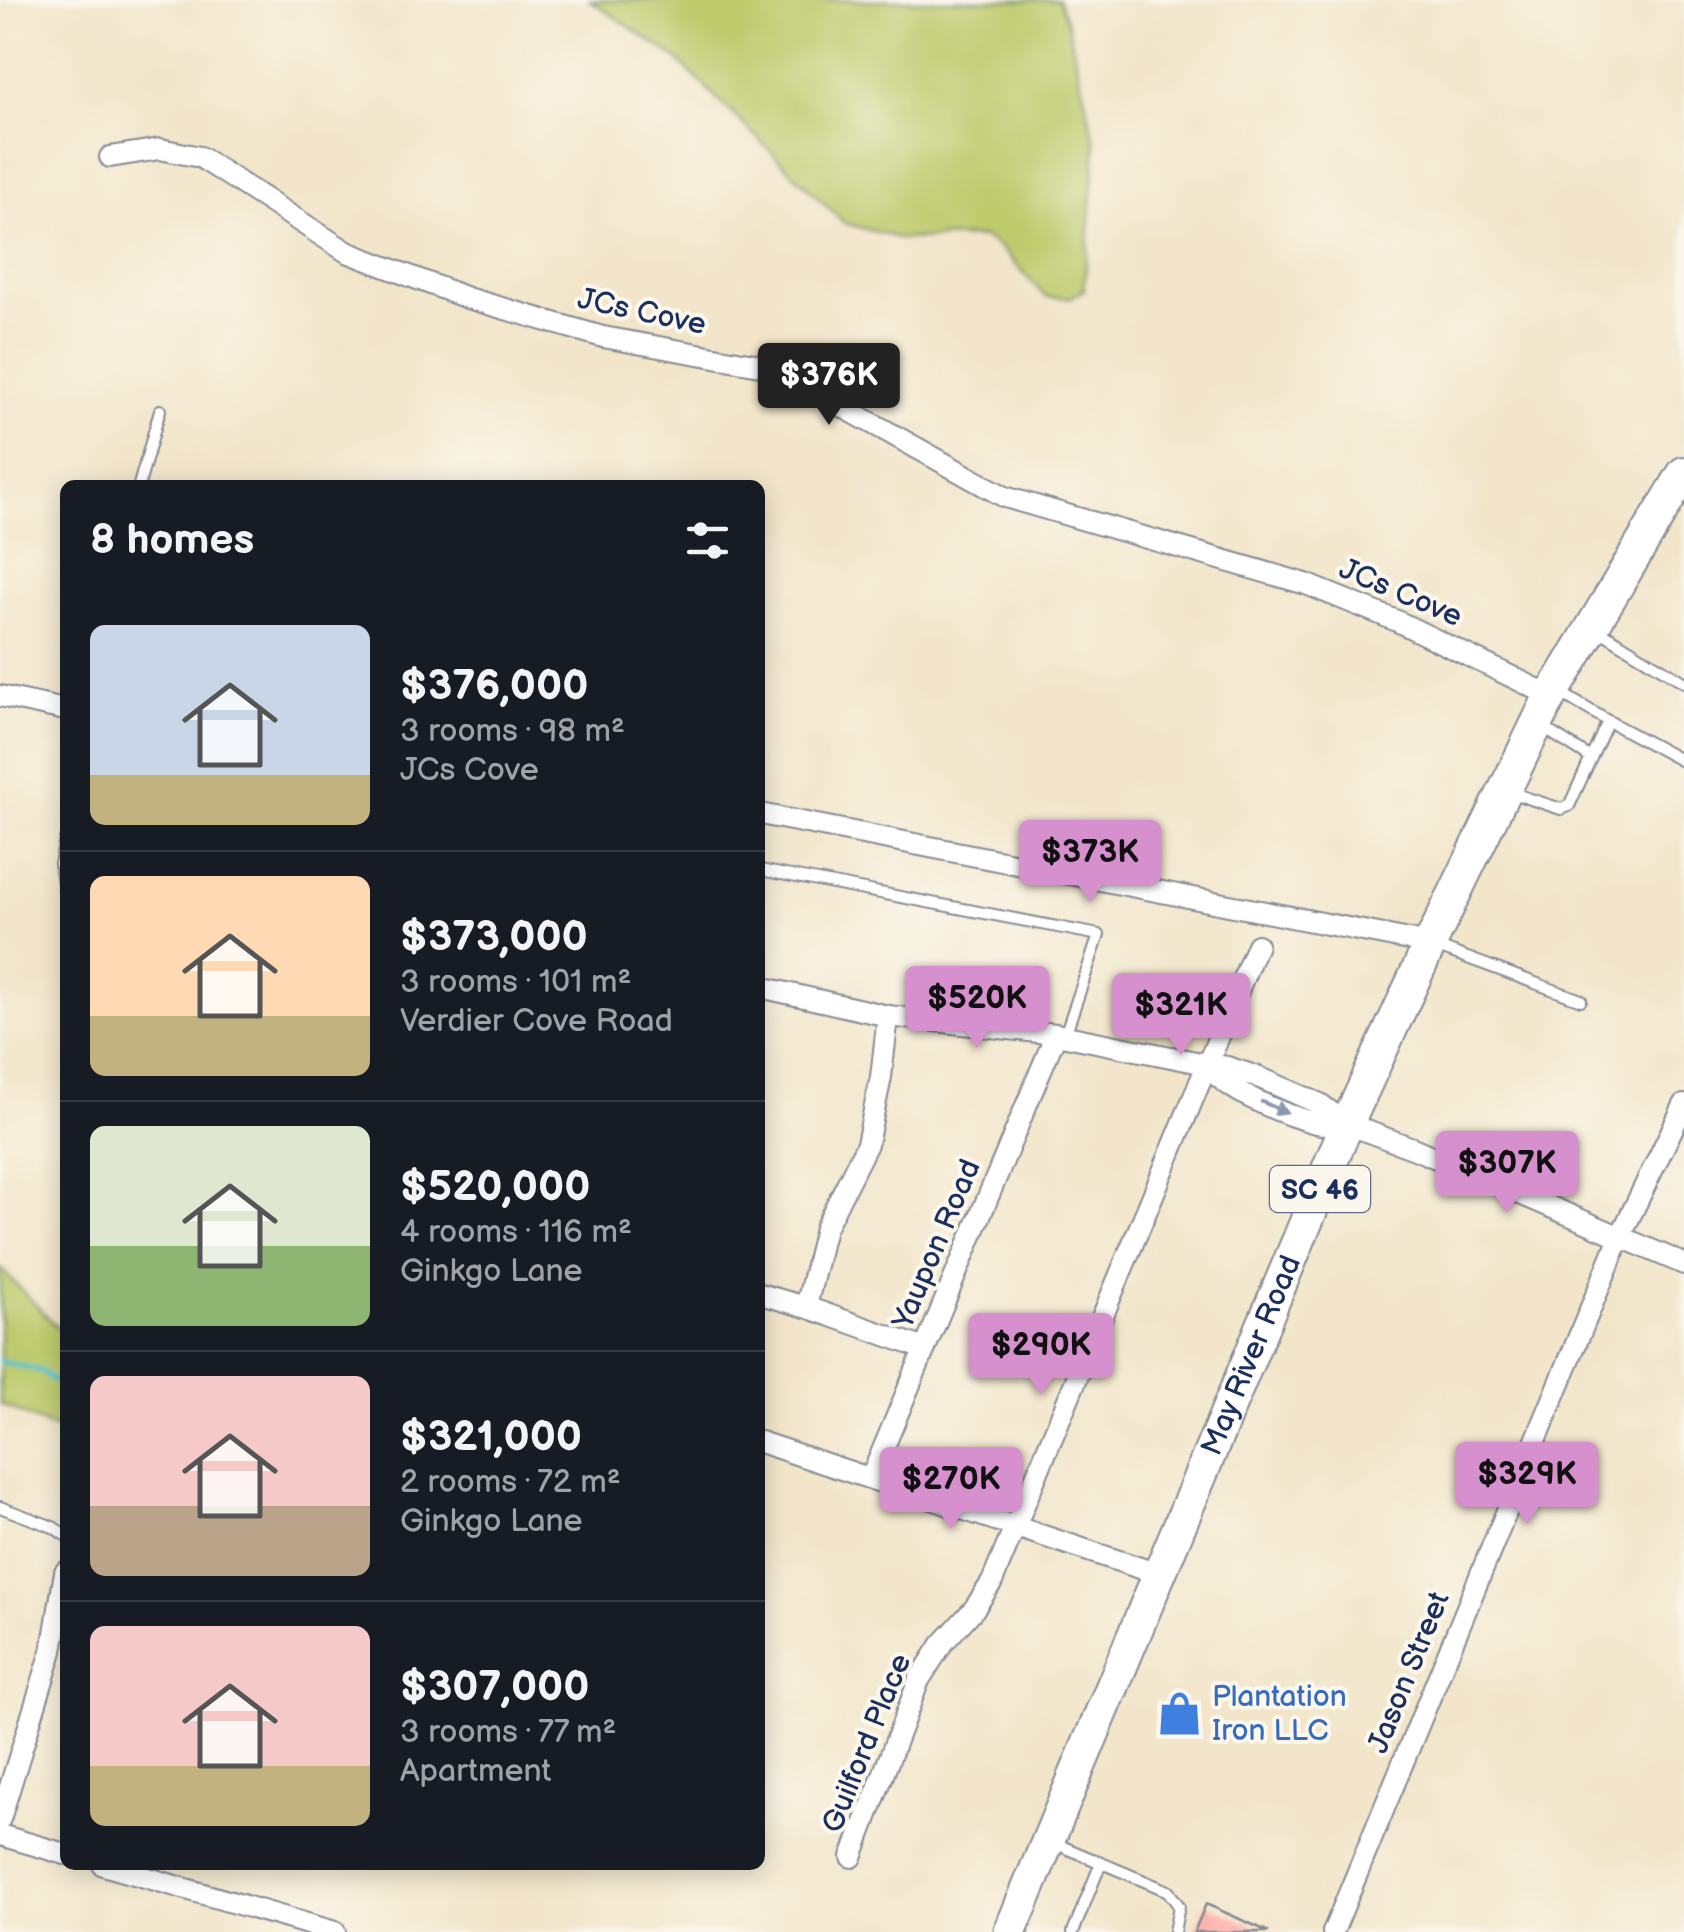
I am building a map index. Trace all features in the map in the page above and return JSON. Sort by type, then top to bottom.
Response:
[{"type":"main road","name":"May River Road","points":[[1010,1932],[1348,1124],[1430,944],[1547,703],[1684,473]]},
{"type":"street","name":"JCs Cove","points":[[110,157],[160,149],[200,157],[347,252],[467,298],[603,337],[770,367],[1005,497],[1306,584],[1397,621],[1547,703]]},
{"type":"street","points":[[0,696],[60,709]]},
{"type":"street","points":[[765,815],[1430,944]]},
{"type":"street","name":"Guilford Place","points":[[852,1857],[919,1680],[942,1644],[992,1582],[1257,945]]},
{"type":"street","points":[[765,988],[888,1016],[1060,1035],[1228,1066],[1320,1104],[1348,1124],[1684,1264]]},
{"type":"street","points":[[806,1307],[826,1228],[867,1144],[888,1016]]},
{"type":"street","name":"Yaupon Road","points":[[872,1478],[1060,1035]]},
{"type":"street","name":"Jason Street","points":[[1333,1932],[1620,1237],[1684,1105]]},
{"type":"street","points":[[765,1295],[924,1349]]},
{"type":"street","points":[[765,1444],[1158,1574]]},
{"type":"street","points":[[0,1818],[59,1652]]},
{"type":"street","points":[[0,1835],[60,1853]]},
{"type":"street","points":[[119,1870],[334,1932]]},
{"type":"lane","points":[[140,480],[160,410]]},
{"type":"lane","points":[[1592,625],[1647,663],[1684,682]]},
{"type":"lane","points":[[1547,703],[1608,721],[1684,762]]},
{"type":"lane","points":[[1547,703],[1590,758]]},
{"type":"lane","points":[[1503,790],[1561,809],[1569,806],[1608,721]]},
{"type":"lane","points":[[765,871],[1098,934],[1060,1035]]},
{"type":"lane","points":[[1430,944],[1581,1000]]},
{"type":"lane","points":[[0,1508],[60,1532]]},
{"type":"lane","points":[[1048,1840],[1168,1891],[1179,1906],[1174,1932]]},
{"type":"lane","points":[[1073,1932],[1101,1862]]},
{"type":"green space","points":[[590,0],[1058,0],[1096,145],[1084,290],[1069,298],[1046,297],[1000,248],[983,237],[901,239],[844,223],[677,59]]},
{"type":"green space","points":[[0,1268],[60,1330],[60,1431],[0,1404]]},
{"type":"building","points":[[1206,1904],[1269,1932],[1194,1932]]},
{"type":"waterway","points":[[0,1361],[41,1371],[60,1386]]},
{"type":"place","name":"Plantation Iron LLC","points":[[1179,1713]]}]
